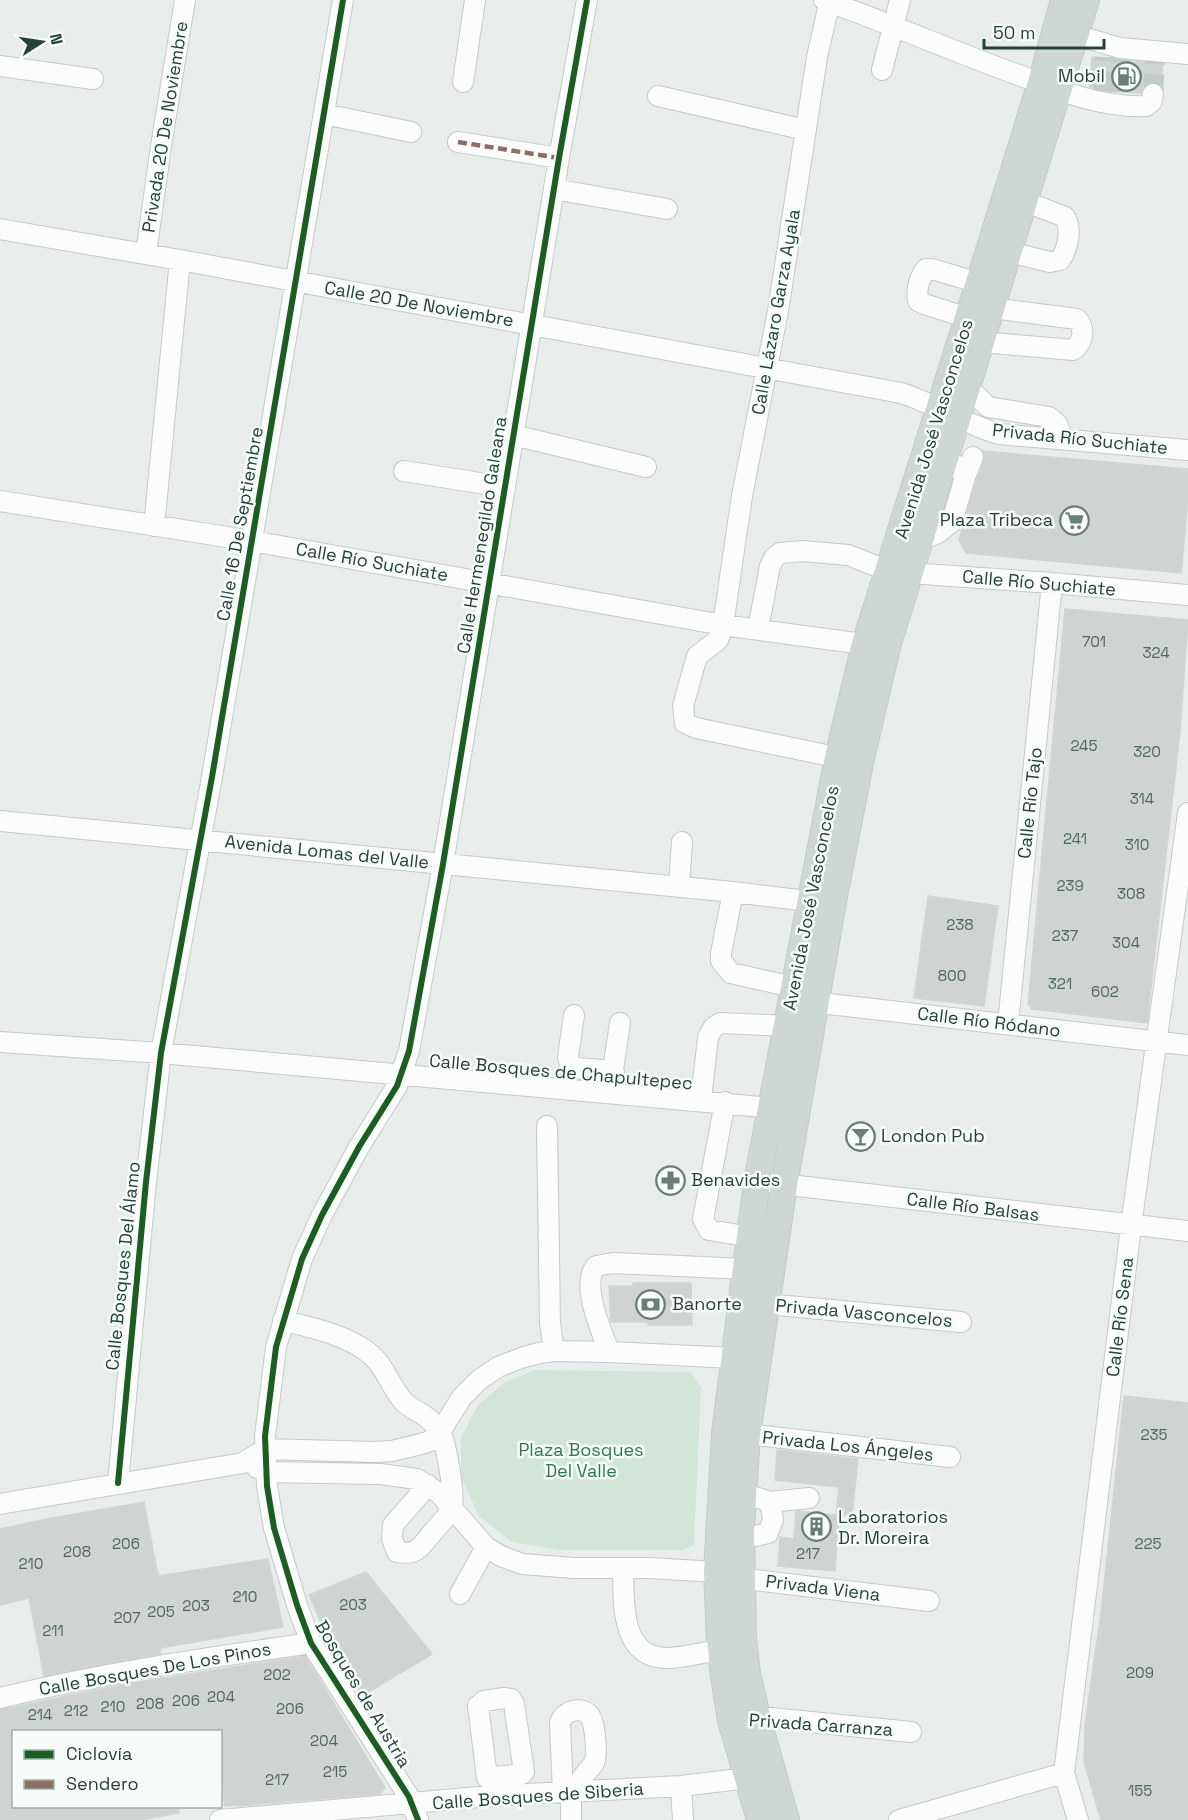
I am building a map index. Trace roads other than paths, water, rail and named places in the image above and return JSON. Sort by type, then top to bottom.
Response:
[{"type":"main road","name":"Avenida José Vasconcelos","points":[[1064,0],[1066,32]]},
{"type":"main road","name":"Avenida José Vasconcelos","points":[[899,571],[919,540],[945,459],[949,414],[968,318],[979,284],[1050,86],[1066,32],[1086,0]]},
{"type":"main road","name":"Avenida José Vasconcelos","points":[[759,1820],[731,1720],[722,1650],[717,1572],[723,1456],[757,1182],[784,1109],[816,999],[822,903],[849,760],[876,646],[949,414],[968,387],[1010,252],[1050,86]]},
{"type":"main road","name":"Avenida José Vasconcelos","points":[[786,1820],[757,1718],[747,1672],[743,1640],[741,1536],[747,1434],[784,1185],[787,1026],[793,988],[822,903]]},
{"type":"main road","points":[[735,1358],[741,1375],[743,1419],[747,1434]]},
{"type":"street","name":"Privada 20 De Noviembre","points":[[146,255],[185,0]]},
{"type":"street","name":"Calle 16 De Septiembre","points":[[161,1053],[214,765],[343,0]]},
{"type":"street","points":[[463,82],[475,0]]},
{"type":"street","name":"Calle Hermenegildo Galeana","points":[[402,1073],[414,1024],[443,864],[531,325],[587,0]]},
{"type":"street","points":[[882,70],[900,0]]},
{"type":"street","points":[[828,1],[1050,86],[1110,98],[1144,98]]},
{"type":"street","name":"Calle Lázaro Garza Ayala","points":[[723,625],[742,496],[778,311],[817,57],[828,1]]},
{"type":"street","points":[[1066,32],[1112,52],[1149,56],[1188,54]]},
{"type":"street","points":[[0,66],[93,78]]},
{"type":"street","points":[[658,96],[806,130]]},
{"type":"street","points":[[324,114],[411,132]]},
{"type":"street","points":[[458,142],[559,158]]},
{"type":"street","points":[[554,189],[667,208]]},
{"type":"street","points":[[1010,252],[1050,262],[1060,260],[1064,254],[1069,228],[1065,217],[1024,201]]},
{"type":"street","name":"Calle 20 De Noviembre","points":[[0,229],[901,393],[949,414]]},
{"type":"street","points":[[154,525],[180,260]]},
{"type":"street","points":[[968,318],[918,301],[917,293],[922,274],[926,269],[932,269],[979,284]]},
{"type":"street","points":[[981,342],[1073,350],[1083,336],[1082,324],[1077,320],[992,308]]},
{"type":"street","points":[[968,387],[988,407],[1049,417],[1057,424],[1063,440]]},
{"type":"street","name":"Privada Río Suchiate","points":[[949,414],[978,428],[999,434],[1188,450]]},
{"type":"street","points":[[513,435],[646,467]]},
{"type":"street","points":[[919,540],[938,533],[952,522],[965,477],[974,457]]},
{"type":"street","points":[[945,459],[959,467],[965,477]]},
{"type":"street","points":[[404,471],[505,487]]},
{"type":"street","name":"Calle Río Suchiate","points":[[0,501],[252,541],[723,625],[876,646]]},
{"type":"street","name":"Calle Río Suchiate","points":[[758,629],[770,566],[774,558],[780,553],[803,550],[848,555],[876,566],[899,571],[1188,595]]},
{"type":"street","name":"Calle Río Tajo","points":[[1008,1024],[1052,583]]},
{"type":"street","points":[[723,625],[718,640],[697,656],[683,706],[685,723],[696,728],[849,760]]},
{"type":"street","name":"Calle Río Sena","points":[[1078,1820],[1064,1773],[1131,1226],[1188,813]]},
{"type":"street","name":"Avenida Lomas del Valle","points":[[0,821],[734,892],[822,903]]},
{"type":"street","points":[[679,887],[682,842]]},
{"type":"street","name":"Calle Río Ródano","points":[[734,892],[721,953],[721,961],[731,973],[793,988],[830,1004],[1188,1045]]},
{"type":"street","points":[[574,1015],[568,1057],[570,1065],[577,1068],[614,1071]]},
{"type":"street","points":[[610,1092],[620,1023]]},
{"type":"street","points":[[701,1100],[708,1037],[713,1028],[720,1023],[787,1026]]},
{"type":"street","name":"Calle Bosques de Chapultepec","points":[[0,1042],[402,1073],[784,1109]]},
{"type":"street","name":"Calle Bosques Del Álamo","points":[[118,1483],[146,1182],[161,1053]]},
{"type":"street","name":"Bosques de Austria","points":[[402,1073],[397,1086],[358,1147],[302,1259],[276,1347],[265,1449],[274,1528],[311,1643],[415,1812]]},
{"type":"street","points":[[725,1102],[703,1219],[708,1230],[751,1236]]},
{"type":"street","points":[[547,1126],[550,1323],[554,1351]]},
{"type":"street","name":"Calle Río Balsas","points":[[757,1182],[1188,1231]]},
{"type":"street","points":[[609,1352],[596,1314],[591,1290],[590,1279],[596,1266],[614,1263],[746,1269]]},
{"type":"street","name":"Privada Vasconcelos","points":[[766,1304],[962,1322]]},
{"type":"street","points":[[243,1463],[267,1472],[380,1474],[417,1479],[428,1485],[393,1525],[392,1539],[397,1552],[407,1554],[418,1551],[452,1508],[452,1490],[440,1432],[430,1420],[407,1406],[377,1359],[364,1349],[338,1336],[283,1320]]},
{"type":"street","points":[[0,1504],[243,1463],[265,1449],[392,1452],[422,1444],[430,1441],[440,1432],[457,1405],[479,1380],[498,1368],[524,1357],[554,1351],[735,1358]]},
{"type":"street","name":"Privada Los Ángeles","points":[[747,1434],[950,1457]]},
{"type":"street","name":"Privada Viena","points":[[428,1485],[486,1546],[501,1556],[522,1564],[574,1568],[717,1572],[929,1601]]},
{"type":"street","points":[[743,1493],[770,1502],[809,1498]]},
{"type":"street","points":[[741,1536],[768,1533],[773,1520],[770,1502]]},
{"type":"street","points":[[460,1594],[486,1546]]},
{"type":"street","points":[[623,1568],[626,1623],[633,1640],[640,1647],[656,1656],[666,1658],[722,1650]]},
{"type":"street","name":"Calle Bosques De Los Pinos","points":[[0,1698],[118,1672],[311,1643]]},
{"type":"street","name":"Privada Carranza","points":[[731,1720],[757,1718],[911,1732]]},
{"type":"street","points":[[899,1820],[1064,1773]]},
{"type":"street","name":"Calle Bosques de Siberia","points":[[220,1820],[415,1812],[489,1787],[571,1792],[681,1786],[748,1778]]},
{"type":"street","points":[[681,1786],[683,1820]]},
{"type":"street","points":[[571,1792],[571,1820]]},
{"type":"tunnel","points":[[1103,91],[1105,57]]},
{"type":"tunnel","points":[[1118,92],[1120,59]]},
{"type":"tunnel","points":[[1153,94],[1155,61]]},
{"type":"place","name":"Mobil","points":[[1126,76]]},
{"type":"place","name":"Plaza Tribeca","points":[[1074,520]]},
{"type":"place","name":"London Pub","points":[[860,1136]]},
{"type":"place","name":"Benavides","points":[[670,1180]]},
{"type":"place","name":"Banorte","points":[[651,1304]]},
{"type":"place","name":"Laboratorios Dr. Moreira","points":[[817,1527]]},
{"type":"park label","name":"Plaza Bosques Del Valle","points":[[581,1460]]}]
